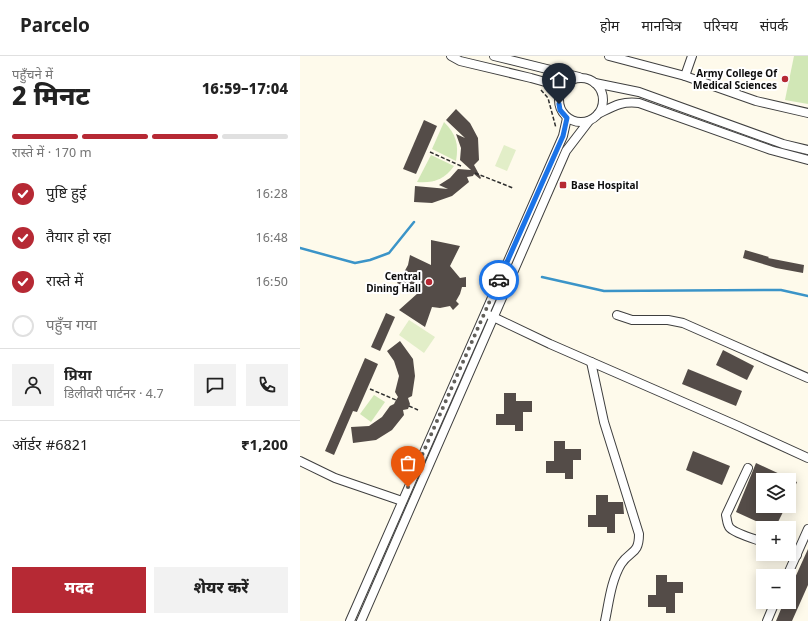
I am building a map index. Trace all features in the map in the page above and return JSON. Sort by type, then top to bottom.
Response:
[{"type":"street","points":[[451,56],[460,61],[563,87]]},
{"type":"street","points":[[494,56],[584,78],[595,83],[639,92],[783,144],[808,150]]},
{"type":"street","points":[[608,56],[685,76],[756,101],[808,113]]},
{"type":"street","points":[[685,76],[692,56]]},
{"type":"street","points":[[584,78],[573,79],[563,87],[558,98],[560,110],[567,118],[578,122],[589,121]]},
{"type":"street","points":[[595,83],[599,87],[603,98],[601,110],[598,114]]},
{"type":"street","points":[[361,621],[566,151],[589,121],[598,114],[614,106],[627,102],[639,103],[770,150],[808,160]]},
{"type":"street","points":[[350,621],[563,136],[567,118]]},
{"type":"street","points":[[485,313],[591,362],[808,457]]},
{"type":"street","points":[[617,315],[632,320],[677,321],[808,378]]},
{"type":"street","points":[[591,362],[604,422],[639,534],[637,549],[626,558],[615,578],[605,621]]},
{"type":"street","points":[[300,461],[335,478],[402,502]]},
{"type":"street","points":[[748,468],[726,516],[729,527],[756,539]]},
{"type":"street","points":[[796,549],[808,529]]},
{"type":"street","points":[[767,621],[772,609]]},
{"type":"path","points":[[430,152],[461,166]]},
{"type":"path","points":[[475,173],[513,188]]},
{"type":"path","points":[[370,389],[396,400]]},
{"type":"path","points":[[409,406],[418,410]]},
{"type":"green space","points":[[794,56],[808,56],[808,104],[785,100]]},
{"type":"green space","points":[[444,122],[456,140],[456,161],[432,149]]},
{"type":"green space","points":[[504,145],[516,150],[507,171],[495,166]]},
{"type":"green space","points":[[431,155],[454,166],[446,175],[438,180],[417,182]]},
{"type":"green space","points":[[409,320],[435,337],[424,353],[399,335]]},
{"type":"green space","points":[[374,395],[385,402],[371,422],[360,414]]},
{"type":"building","points":[[456,109],[470,123],[478,138],[479,160],[474,165],[481,178],[480,179],[474,174],[473,176],[467,177],[469,182],[452,196],[432,203],[414,202],[415,186],[448,189],[439,185],[450,178],[458,169],[471,170],[460,160],[461,148],[456,134],[465,138],[446,120]]},
{"type":"building","points":[[424,120],[437,126],[416,174],[403,169]]},
{"type":"building","points":[[431,240],[460,246],[450,266],[460,278],[466,277],[466,287],[462,287],[456,301],[459,304],[453,310],[450,306],[440,308],[432,307],[425,327],[399,310],[418,293],[397,283],[408,265],[410,255],[431,265]]},
{"type":"building","points":[[745,250],[769,257],[768,258],[804,265],[803,273],[776,268],[743,258]]},
{"type":"building","points":[[386,313],[395,317],[380,351],[371,347]]},
{"type":"building","points":[[400,341],[413,359],[415,376],[412,396],[408,398],[410,404],[408,409],[403,410],[404,415],[392,430],[376,440],[353,443],[351,427],[369,426],[382,417],[390,406],[394,404],[398,397],[395,392],[399,376],[394,361],[387,351]]},
{"type":"building","points":[[723,350],[754,366],[747,380],[716,365]]},
{"type":"building","points":[[365,358],[378,364],[357,412],[353,411],[334,455],[325,451]]},
{"type":"building","points":[[688,369],[742,391],[736,406],[682,384]]},
{"type":"building","points":[[504,393],[516,393],[516,401],[532,401],[532,412],[523,412],[523,431],[515,431],[515,425],[496,425],[496,414],[504,414]]},
{"type":"building","points":[[554,441],[565,441],[565,449],[581,449],[581,460],[573,460],[573,479],[565,479],[565,473],[546,473],[546,461],[554,461]]},
{"type":"building","points":[[693,451],[730,466],[722,485],[686,470]]},
{"type":"building","points":[[756,463],[778,473],[756,473],[756,513],[782,513],[778,521],[756,521],[736,512]]},
{"type":"building","points":[[596,495],[608,495],[608,502],[623,502],[624,514],[615,514],[615,533],[607,533],[607,527],[588,527],[588,515],[596,515]]},
{"type":"building","points":[[808,549],[808,585],[792,621],[776,621],[781,609],[796,609],[796,576]]},
{"type":"building","points":[[656,575],[667,575],[667,582],[683,582],[683,593],[675,593],[675,613],[666,613],[666,607],[648,607],[648,595],[656,595]]},
{"type":"waterway","points":[[300,248],[355,263],[370,260],[389,253],[414,222]]},
{"type":"waterway","points":[[542,277],[604,291],[781,290],[808,296]]},
{"type":"way so far","points":[[408,487],[499,280]]},
{"type":"place","name":"Army College Of Medical Sciences","points":[[785,79]]},
{"type":"place","name":"Base Hospital","points":[[563,185]]},
{"type":"place","name":"Central Dining Hall","points":[[429,282]]},
{"type":"route","points":[[499,280],[563,136],[567,118],[560,110],[559,104]]}]
